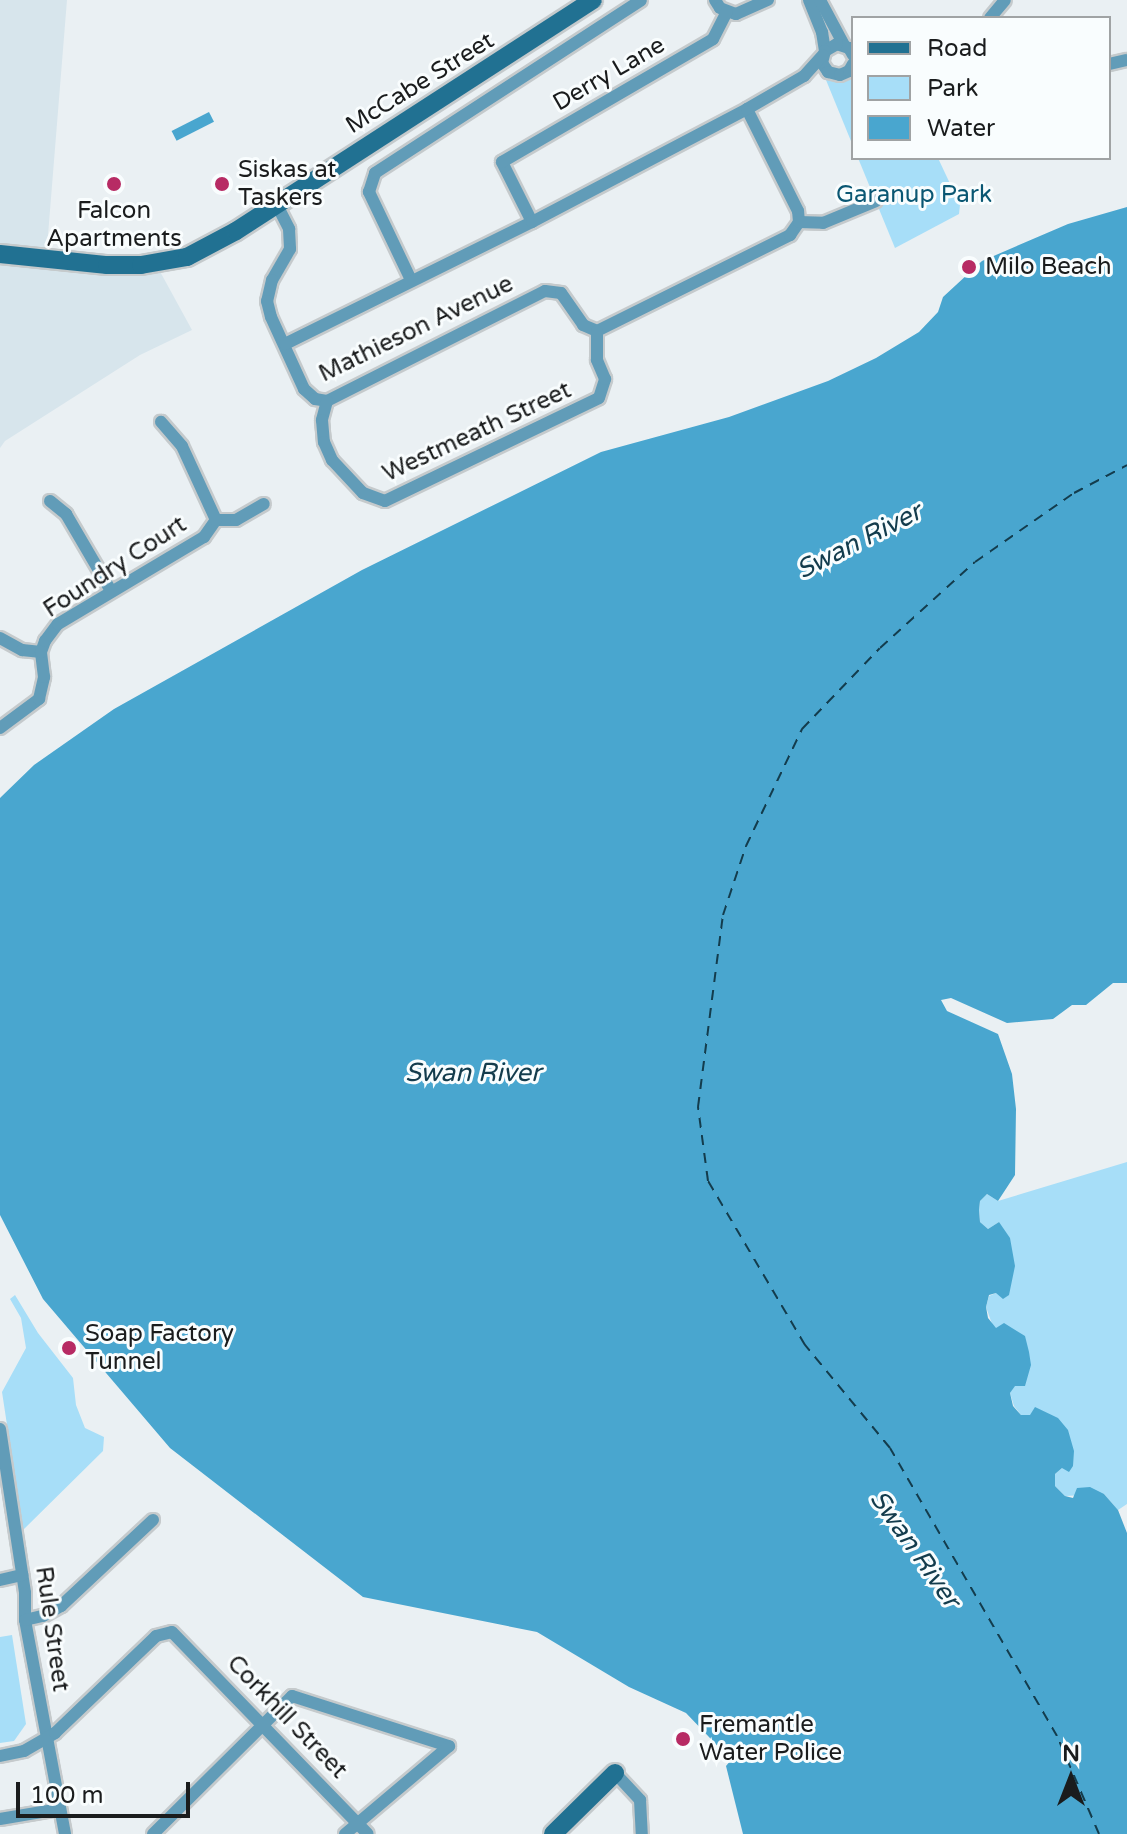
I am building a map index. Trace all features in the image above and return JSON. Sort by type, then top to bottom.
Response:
[{"type":"street","name":"McCabe Street","points":[[0,254],[107,265],[162,263],[211,246],[593,0]]},
{"type":"street","points":[[411,280],[369,192],[375,173],[641,0]]},
{"type":"street","points":[[715,0],[727,12],[736,14],[768,0]]},
{"type":"street","points":[[809,0],[822,32],[828,72]]},
{"type":"street","points":[[820,0],[849,50]]},
{"type":"street","points":[[992,16],[1005,0]]},
{"type":"street","name":"Derry Lane","points":[[532,222],[502,162],[713,39],[727,12]]},
{"type":"street","points":[[824,53],[832,45],[849,50]]},
{"type":"street","name":"Mathieson Avenue","points":[[794,82],[824,53]]},
{"type":"street","name":"Mathieson Avenue","points":[[597,331],[583,325],[561,293],[545,291],[327,401],[315,399],[304,389],[285,344],[532,222],[794,82],[828,72],[840,75],[851,70]]},
{"type":"street","points":[[597,331],[790,235],[799,222],[798,211],[747,109]]},
{"type":"street","points":[[799,222],[823,223],[876,201]]},
{"type":"street","points":[[277,205],[289,229],[290,249],[272,280],[267,301],[271,317],[285,344]]},
{"type":"street","name":"Westmeath Street","points":[[327,401],[322,420],[324,442],[332,460],[363,493],[385,501],[599,398],[605,379],[597,360],[597,331]]},
{"type":"street","name":"Foundry Court","points":[[161,422],[182,446],[216,520]]},
{"type":"street","points":[[50,501],[66,514],[111,591]]},
{"type":"street","name":"Foundry Court","points":[[216,520],[236,520],[264,504]]},
{"type":"street","name":"Foundry Court","points":[[0,728],[39,699],[44,677],[41,652],[48,634],[58,624],[204,537],[216,520]]},
{"type":"street","points":[[0,638],[22,650],[41,652]]},
{"type":"street","name":"Rule Street","points":[[0,1429],[22,1575],[25,1620],[65,1834]]},
{"type":"street","points":[[25,1620],[43,1616],[61,1606],[153,1520]]},
{"type":"street","points":[[0,1580],[22,1575]]},
{"type":"street","name":"Corkhill Street","points":[[47,1739],[156,1636],[172,1632],[368,1834]]},
{"type":"street","points":[[153,1834],[292,1696],[449,1746],[345,1834]]},
{"type":"street","points":[[0,1756],[24,1751],[47,1739]]},
{"type":"street","points":[[553,1834],[615,1773],[640,1800],[642,1834]]},
{"type":"street","points":[[0,1819],[60,1809]]},
{"type":"shaded area","points":[[0,0],[67,0],[46,260],[157,266],[192,330],[140,355],[5,441],[0,448]]},
{"type":"green space","name":"Garanup Park","points":[[851,79],[851,141],[826,80]]},
{"type":"green space","name":"Garanup Park","points":[[859,160],[939,160],[960,205],[959,214],[895,248]]},
{"type":"green space","points":[[1127,1162],[1127,1504],[1118,1510],[1104,1494],[1065,1496],[1055,1486],[1055,1474],[1062,1468],[1030,1415],[1021,1415],[1014,1406],[1010,1393],[1014,1386],[986,1307],[989,1296],[996,1293],[999,1222],[988,1229],[980,1222],[979,1210],[980,1201],[987,1194],[998,1201]]},
{"type":"green space","points":[[15,1295],[38,1333],[73,1378],[76,1405],[85,1428],[104,1437],[103,1451],[23,1530],[2,1392],[26,1348],[21,1318],[10,1299]]},
{"type":"green space","points":[[12,1635],[26,1724],[14,1741],[0,1743],[0,1637]]},
{"type":"water","points":[[209,112],[214,122],[177,141],[172,131]]},
{"type":"water","name":"Swan River","points":[[1127,207],[1127,983],[1113,983],[1086,1005],[1072,1005],[1053,1019],[1007,1023],[951,998],[941,1000],[947,1011],[998,1034],[1012,1074],[1016,1109],[1015,1175],[998,1201],[987,1194],[980,1201],[979,1210],[980,1222],[988,1229],[999,1222],[1010,1238],[1015,1266],[1009,1295],[1003,1299],[996,1293],[989,1295],[986,1307],[988,1318],[996,1328],[1004,1323],[1025,1336],[1031,1365],[1025,1386],[1015,1386],[1010,1393],[1013,1406],[1021,1415],[1030,1415],[1035,1407],[1058,1418],[1068,1430],[1074,1451],[1073,1466],[1069,1472],[1062,1468],[1055,1474],[1055,1486],[1065,1496],[1073,1498],[1077,1488],[1090,1487],[1104,1494],[1118,1510],[1127,1533],[1127,1834],[743,1834],[726,1766],[731,1760],[686,1713],[629,1687],[537,1632],[363,1597],[170,1448],[43,1299],[0,1215],[0,798],[34,765],[114,709],[362,570],[601,452],[729,417],[828,381],[876,358],[919,332],[938,312],[943,297],[982,261],[1068,224]]},
{"type":"ferry route","points":[[1099,1834],[1057,1736],[890,1448],[805,1345],[708,1181],[698,1107],[723,915],[746,846],[802,729],[880,648],[975,562],[1074,493],[1127,465]]},
{"type":"place","name":"Falcon Apartments","points":[[114,184]]},
{"type":"place","name":"Siskas at Taskers","points":[[222,184]]},
{"type":"place","name":"Milo Beach","points":[[969,267]]},
{"type":"place","name":"Soap Factory Tunnel","points":[[69,1348]]},
{"type":"place","name":"Fremantle Water Police","points":[[683,1739]]}]
